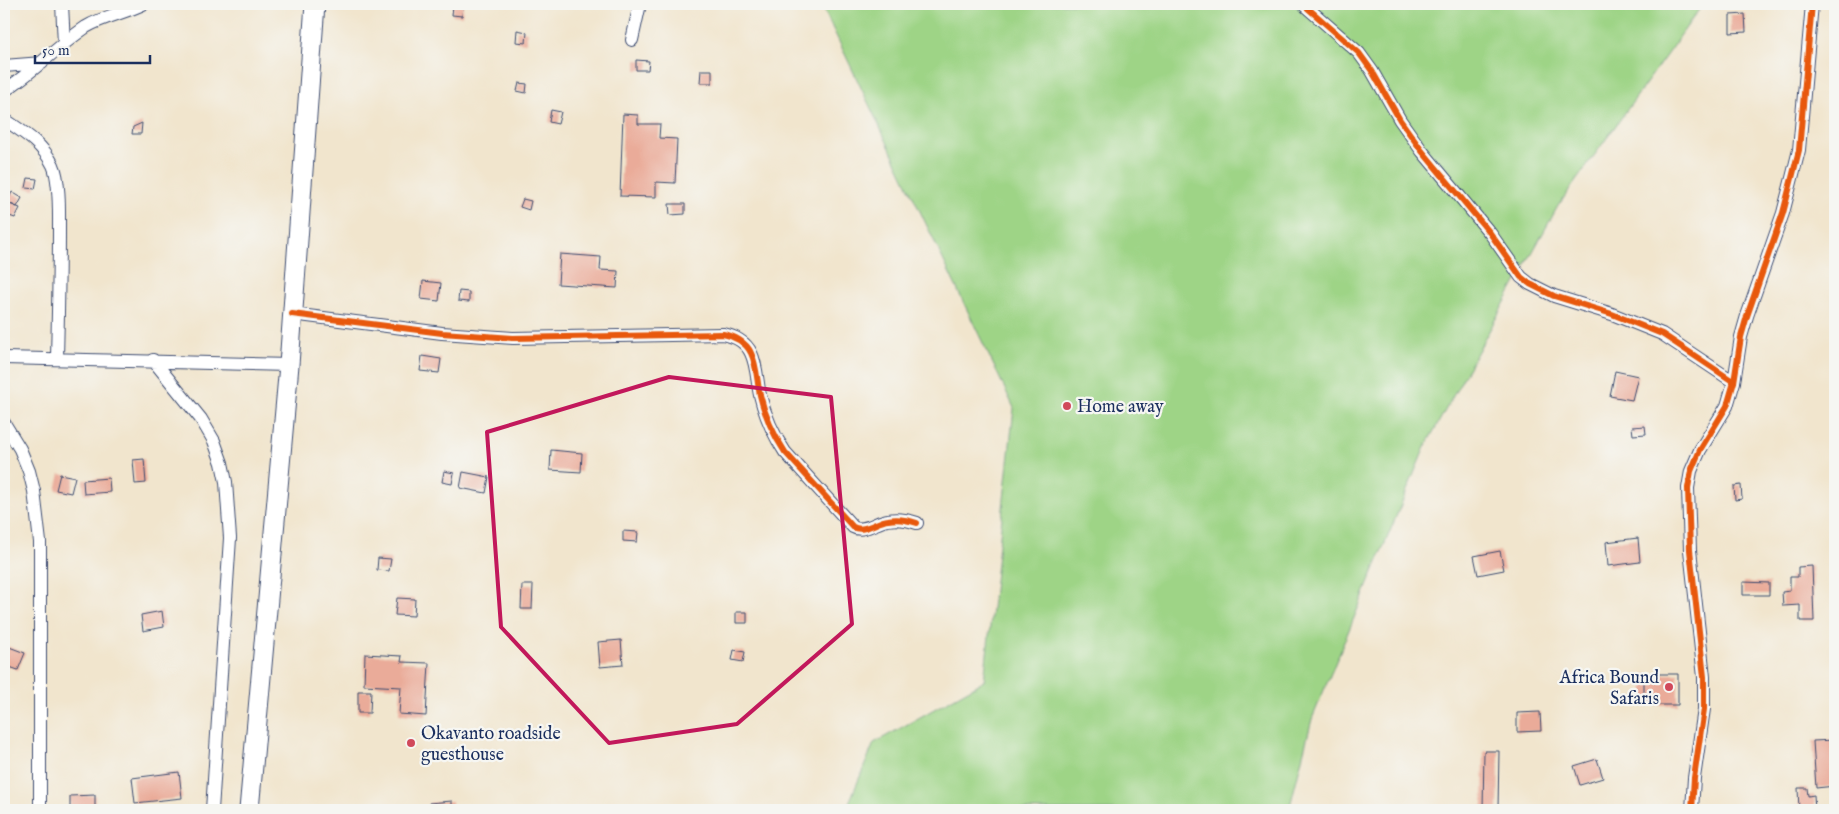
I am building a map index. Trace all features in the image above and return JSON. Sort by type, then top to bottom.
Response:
[{"type":"main road","points":[[249,810],[289,365],[315,4]]},
{"type":"street","points":[[62,4],[64,44]]},
{"type":"street","points":[[4,91],[87,26],[143,4]]},
{"type":"street","points":[[632,40],[640,4]]},
{"type":"street","points":[[1303,4],[1360,54],[1400,120],[1422,151],[1490,233],[1521,277],[1530,284],[1554,296],[1612,314],[1662,334],[1734,382]]},
{"type":"street","points":[[1692,810],[1694,778],[1704,709],[1704,677],[1690,550],[1688,488],[1691,471],[1700,450],[1728,406],[1746,316],[1783,213],[1799,150],[1812,4]]},
{"type":"street","points":[[4,66],[42,63]]},
{"type":"street","points":[[4,119],[35,140],[45,151],[54,167],[59,212],[60,280],[56,359]]},
{"type":"street","points":[[292,314],[442,333],[496,337],[731,335],[745,345],[751,353],[760,396],[776,439],[785,452],[853,526],[864,529],[885,520],[893,519],[917,523]]},
{"type":"street","points":[[4,358],[153,360],[289,365]]},
{"type":"street","points":[[153,360],[180,392],[214,440],[226,482],[230,548],[212,810]]},
{"type":"street","points":[[5,427],[20,449],[30,472],[40,542],[40,810]]},
{"type":"highlighted area","points":[[669,377],[831,397],[852,624],[737,724],[609,743],[501,627],[487,432]]},
{"type":"green space","points":[[821,4],[1703,4],[1558,206],[1425,447],[1312,719],[1289,810],[846,810],[874,743],[984,681],[1014,408]]},
{"type":"building","points":[[453,5],[463,6],[462,16],[452,15]]},
{"type":"building","points":[[1745,14],[1746,32],[1730,33],[1730,15]]},
{"type":"building","points":[[517,30],[527,32],[526,43],[516,42]]},
{"type":"building","points":[[636,60],[649,61],[648,70],[636,70]]},
{"type":"building","points":[[701,70],[712,70],[712,83],[700,83]]},
{"type":"building","points":[[519,83],[527,84],[526,93],[517,91]]},
{"type":"building","points":[[551,110],[561,112],[558,124],[549,122]]},
{"type":"building","points":[[623,114],[638,115],[638,124],[660,124],[659,138],[677,139],[675,183],[656,182],[656,197],[620,196]]},
{"type":"building","points":[[142,123],[141,134],[132,134],[133,127]]},
{"type":"building","points":[[28,178],[37,179],[35,189],[26,188]]},
{"type":"building","points":[[12,192],[22,198],[17,207],[7,202]]},
{"type":"building","points":[[523,199],[531,201],[529,210],[520,207]]},
{"type":"building","points":[[4,202],[20,208],[15,218],[4,214]]},
{"type":"building","points":[[669,204],[685,204],[685,214],[670,215]]},
{"type":"building","points":[[560,254],[601,257],[600,270],[618,271],[617,288],[558,284]]},
{"type":"building","points":[[423,281],[441,283],[439,301],[421,299]]},
{"type":"building","points":[[459,291],[469,292],[469,302],[458,301]]},
{"type":"building","points":[[422,356],[441,359],[439,373],[420,371]]},
{"type":"building","points":[[1615,371],[1638,376],[1632,400],[1610,396]]},
{"type":"building","points":[[1645,426],[1646,434],[1633,435],[1632,427]]},
{"type":"building","points":[[551,450],[582,453],[581,472],[550,470]]},
{"type":"building","points":[[144,459],[146,483],[135,484],[133,460]]},
{"type":"building","points":[[444,471],[454,473],[452,484],[442,482]]},
{"type":"building","points":[[463,472],[489,477],[486,493],[460,488]]},
{"type":"building","points":[[60,474],[75,477],[71,493],[56,490]]},
{"type":"building","points":[[109,478],[110,492],[84,494],[83,480]]},
{"type":"building","points":[[1741,485],[1742,499],[1735,500],[1734,486]]},
{"type":"building","points":[[623,531],[638,532],[637,542],[623,541]]},
{"type":"building","points":[[1638,538],[1640,562],[1608,566],[1606,542]]},
{"type":"building","points":[[1500,551],[1504,570],[1478,575],[1474,556]]},
{"type":"building","points":[[378,558],[391,559],[389,571],[377,570]]},
{"type":"building","points":[[1812,566],[1814,621],[1800,621],[1800,605],[1783,606],[1782,592],[1790,591],[1790,577],[1798,577],[1798,567]]},
{"type":"building","points":[[1743,582],[1769,583],[1769,595],[1743,595]]},
{"type":"building","points":[[522,585],[533,585],[532,609],[521,609]]},
{"type":"building","points":[[397,598],[415,599],[414,616],[395,615]]},
{"type":"building","points":[[162,611],[164,627],[143,631],[141,615]]},
{"type":"building","points":[[736,612],[747,612],[747,623],[736,623]]},
{"type":"building","points":[[621,640],[623,665],[600,667],[598,642]]},
{"type":"building","points":[[4,645],[25,653],[18,670],[4,665]]},
{"type":"building","points":[[734,650],[745,652],[743,662],[732,660]]},
{"type":"building","points":[[365,654],[402,656],[401,662],[429,663],[426,716],[399,714],[401,687],[364,685]]},
{"type":"building","points":[[1644,674],[1678,674],[1678,705],[1644,705]]},
{"type":"building","points":[[358,691],[371,691],[370,713],[358,713]]},
{"type":"building","points":[[1540,712],[1541,731],[1517,732],[1517,713]]},
{"type":"building","points":[[1835,740],[1835,786],[1816,788],[1813,741]]},
{"type":"building","points":[[1484,751],[1499,751],[1498,810],[1483,810]]},
{"type":"building","points":[[1597,759],[1603,778],[1580,785],[1574,766]]},
{"type":"building","points":[[179,772],[182,798],[135,803],[132,778]]},
{"type":"building","points":[[1798,788],[1807,788],[1808,796],[1814,795],[1815,810],[1799,810]]},
{"type":"building","points":[[95,795],[95,810],[70,810],[70,796]]},
{"type":"building","points":[[452,801],[452,810],[429,810],[429,803]]},
{"type":"cycle path","points":[[1303,4],[1359,53],[1372,71],[1400,120],[1422,151],[1490,233],[1521,277],[1530,284],[1554,296],[1612,314],[1662,334],[1734,382]]},
{"type":"cycle path","points":[[1692,810],[1694,778],[1704,709],[1704,677],[1690,550],[1688,488],[1691,471],[1700,450],[1727,406],[1734,382],[1741,337],[1783,213],[1792,178],[1799,150],[1812,4]]},
{"type":"cycle path","points":[[292,314],[442,333],[513,338],[723,334],[731,336],[743,343],[751,353],[755,363],[764,410],[785,452],[853,527],[862,529],[892,519],[917,523]]},
{"type":"place","name":"Home away","points":[[1067,406]]},
{"type":"place","name":"Africa Bound Safaris","points":[[1669,687]]},
{"type":"place","name":"Okavanto roadside guesthouse","points":[[411,743]]}]
